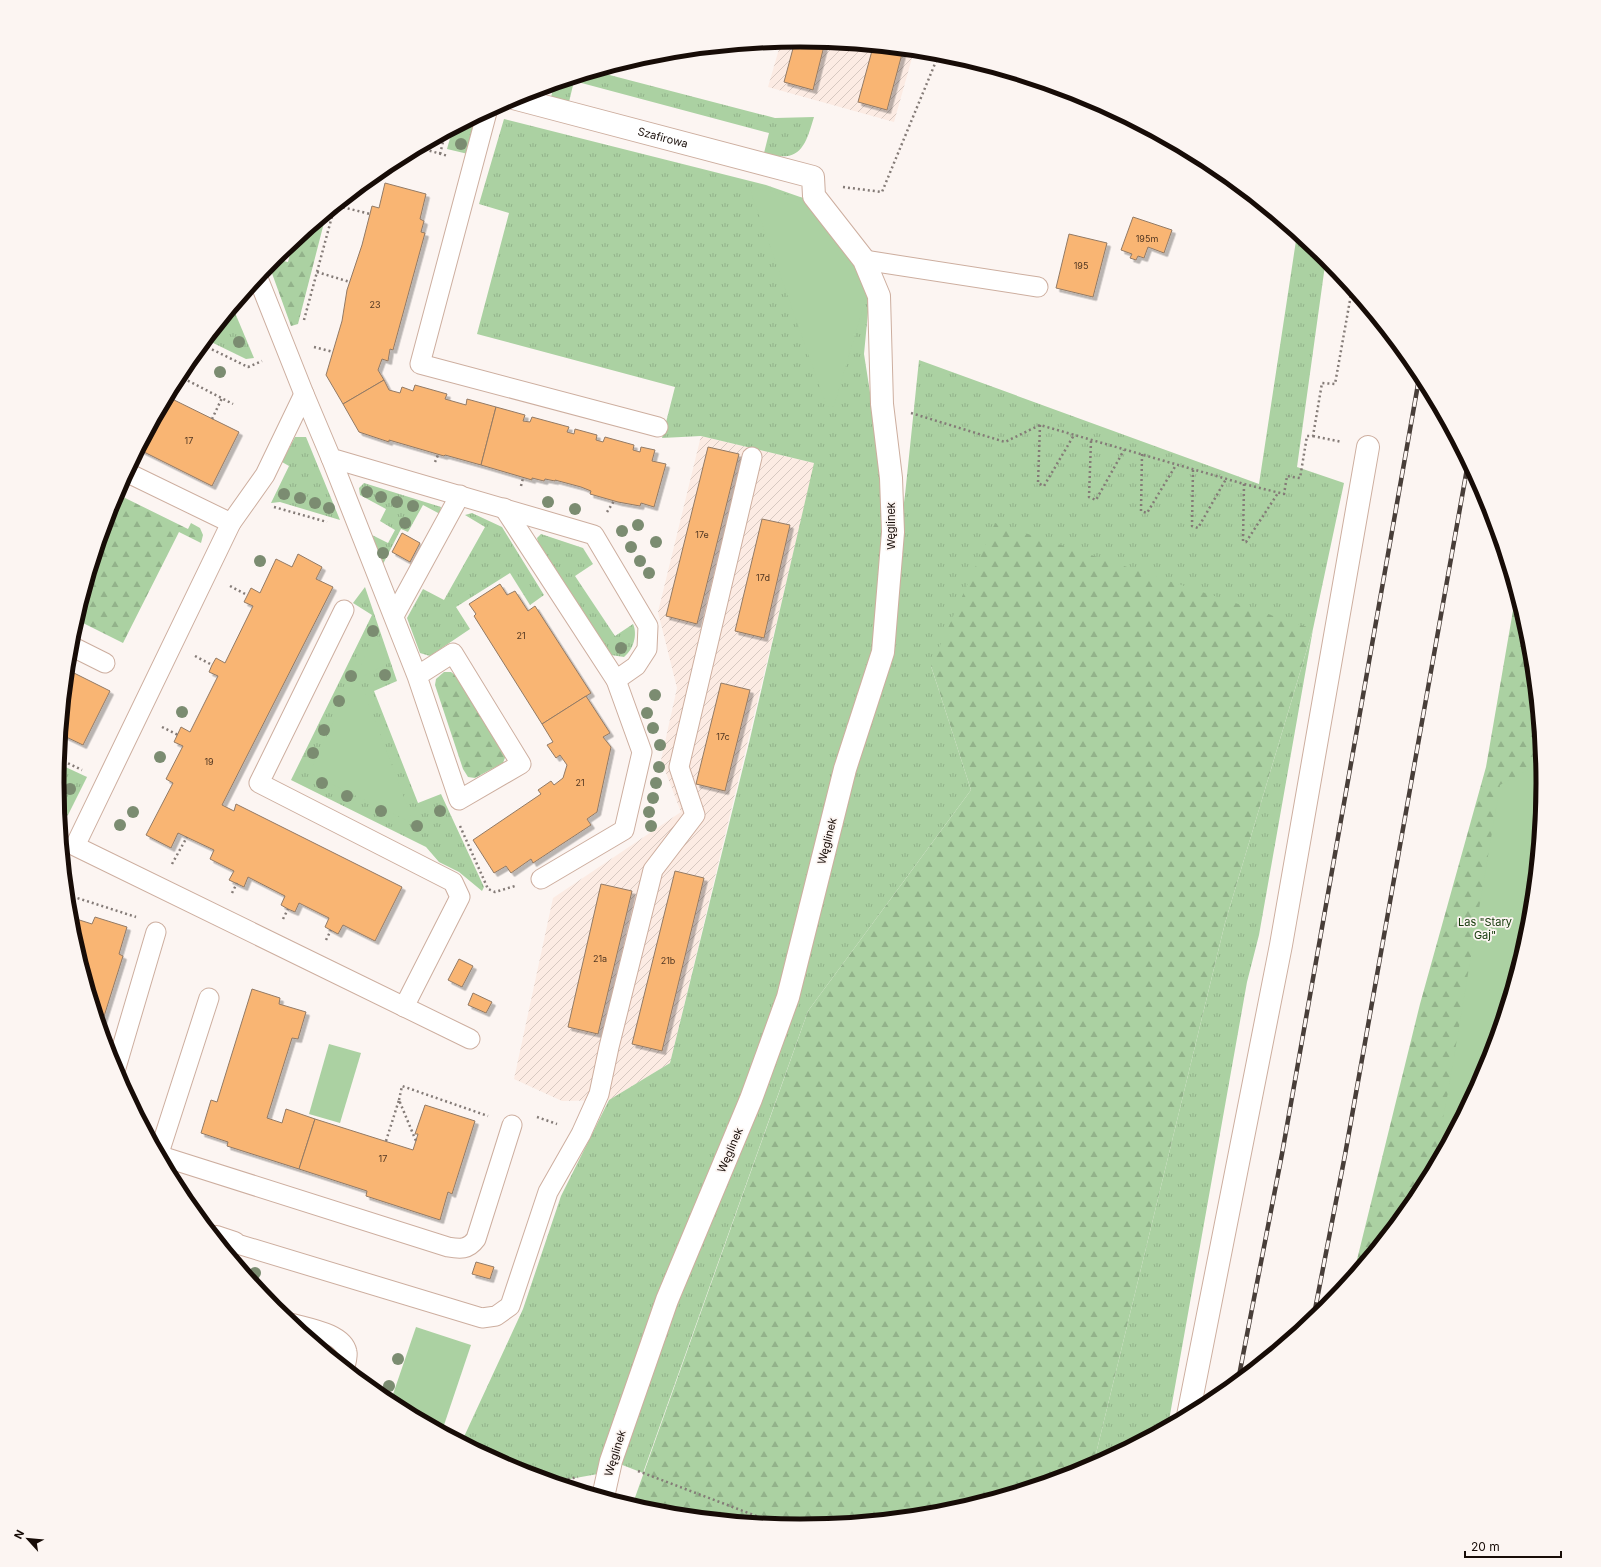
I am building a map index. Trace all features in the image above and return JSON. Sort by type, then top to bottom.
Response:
[{"type":"street","name":"Szafirowa","points":[[527,100],[813,177]]},
{"type":"street","name":"Węglinek","points":[[604,1493],[611,1461],[667,1300],[751,1099],[788,997],[845,769],[883,652],[893,532],[891,478],[882,404],[879,296],[864,260],[814,196],[813,177]]},
{"type":"street","points":[[1189,1409],[1281,945],[1368,447]]},
{"type":"lane","points":[[485,118],[420,364],[658,427]]},
{"type":"lane","points":[[864,260],[1038,287]]},
{"type":"lane","points":[[260,284],[394,616],[417,676],[459,800],[520,764],[453,653],[417,676]]},
{"type":"lane","points":[[304,394],[266,475],[231,523],[69,843],[470,1039]]},
{"type":"lane","points":[[225,1240],[482,1318],[496,1316],[510,1306],[548,1192],[581,1134],[599,1094],[609,1047],[653,870],[695,815],[679,767],[752,457]]},
{"type":"lane","points":[[331,458],[594,535],[648,626],[647,650],[636,666],[616,680]]},
{"type":"lane","points":[[132,475],[231,523]]},
{"type":"lane","points":[[394,616],[460,495]]},
{"type":"lane","points":[[504,508],[616,680],[642,752],[624,830],[541,879]]},
{"type":"lane","points":[[344,610],[259,783],[453,882],[460,897],[404,1007]]},
{"type":"lane","points":[[77,649],[105,663]]},
{"type":"lane","points":[[118,1060],[156,932]]},
{"type":"lane","points":[[162,1150],[209,998]]},
{"type":"lane","points":[[166,1157],[448,1247],[460,1249],[470,1246],[476,1239],[512,1125]]},
{"type":"lane","points":[[305,1327],[337,1337],[344,1344],[348,1353],[346,1363]]},
{"type":"path","points":[[813,177],[848,188],[882,192],[937,60]]},
{"type":"path","points":[[440,154],[444,140]]},
{"type":"path","points":[[342,207],[370,214]]},
{"type":"path","points":[[317,272],[350,282]]},
{"type":"path","points":[[882,404],[1005,442],[1040,425],[1193,470],[1284,494],[1287,476],[1300,478],[1307,436],[1313,436],[1322,383],[1335,384],[1351,295]]},
{"type":"path","points":[[185,379],[233,404]]},
{"type":"path","points":[[212,419],[222,398]]},
{"type":"path","points":[[1040,425],[1038,484],[1044,486],[1074,435]]},
{"type":"path","points":[[1091,440],[1089,497],[1096,500],[1124,450]]},
{"type":"path","points":[[1142,454],[1141,511],[1147,513],[1176,465]]},
{"type":"path","points":[[1193,470],[1192,526],[1198,528],[1226,479]]},
{"type":"path","points":[[1244,484],[1243,542],[1246,542],[1278,493]]},
{"type":"path","points":[[271,507],[279,507],[331,523]]},
{"type":"path","points":[[227,585],[247,595]]},
{"type":"path","points":[[192,654],[212,665]]},
{"type":"path","points":[[459,800],[454,812],[488,889],[495,892],[541,879]]},
{"type":"path","points":[[172,865],[187,837]]},
{"type":"path","points":[[73,897],[158,925],[156,932]]},
{"type":"path","points":[[386,1141],[402,1086],[512,1125]]},
{"type":"path","points":[[399,1100],[416,1141]]},
{"type":"path","points":[[611,1461],[763,1518]]},
{"type":"shaded area","points":[[779,48],[849,49],[913,56],[894,122],[768,87]]},
{"type":"shaded area","points":[[701,436],[815,463],[670,1063],[609,1100],[562,1101],[514,1079],[553,898],[681,812],[661,760],[677,688],[658,612]]},
{"type":"green space","points":[[604,74],[775,118],[814,117],[804,144],[793,154],[776,156],[764,153],[769,133],[577,82]]},
{"type":"green space","points":[[573,83],[569,102],[551,97],[553,90]]},
{"type":"green space","points":[[504,119],[766,185],[803,198],[871,281],[864,354],[884,482],[884,650],[905,495],[919,360],[1259,484],[1296,240],[1325,267],[1297,467],[1344,483],[1313,629],[931,666],[971,790],[808,1011],[643,1473],[612,1461],[609,1472],[562,1480],[519,1464],[463,1438],[523,1309],[561,1196],[609,1100],[670,1063],[749,743],[814,463],[701,436],[662,438],[675,387],[477,334],[509,213],[479,204]]},
{"type":"green space","points":[[474,123],[475,129],[468,154],[447,149],[451,136]]},
{"type":"green space","points":[[749,187],[803,198],[871,281],[834,406],[827,407]]},
{"type":"green space","points":[[324,222],[298,324],[291,326],[272,272],[282,261],[288,262],[290,253]]},
{"type":"green space","points":[[235,312],[254,358],[246,359],[211,342]]},
{"type":"green space","points":[[295,437],[306,437],[340,520],[280,502],[271,503],[289,466],[282,462]]},
{"type":"green space","points":[[364,483],[441,507],[440,514],[423,505],[408,532],[401,529],[383,564],[372,535],[388,543],[395,530],[380,521],[386,509],[360,495],[359,488]]},
{"type":"green space","points":[[122,497],[188,529],[191,523],[200,528],[203,535],[201,543],[179,532],[123,643],[82,623],[89,593],[103,547]]},
{"type":"green space","points":[[472,513],[502,527],[544,595],[530,605],[510,573],[456,607],[470,629],[430,656],[420,653],[407,618],[423,589],[444,600],[485,527],[465,515]]},
{"type":"green space","points":[[995,523],[1313,629],[1225,923],[1095,1458],[1037,1481],[991,1495],[944,1506],[897,1514],[800,1520],[752,1518],[704,1514],[634,1501],[808,1011],[971,790],[931,666]]},
{"type":"green space","points":[[541,534],[583,548],[593,564],[575,576],[615,636],[633,624],[635,633],[634,642],[624,657],[611,655],[538,542],[537,538]]},
{"type":"green space","points":[[365,587],[397,681],[374,691],[418,803],[441,794],[484,887],[482,891],[459,872],[439,862],[426,847],[291,780],[372,615],[353,603]]},
{"type":"green space","name":"Las \"Stary Gaj\"","points":[[1514,603],[1523,640],[1531,687],[1537,784],[1531,880],[1523,927],[1512,974],[1498,1020],[1481,1065],[1461,1109],[1438,1152],[1413,1193],[1385,1232],[1355,1268],[1420,1004],[1486,767]]},
{"type":"green space","points":[[1313,629],[1259,935],[1247,982],[1169,1421],[1126,1444],[1095,1458],[1225,923]]},
{"type":"green space","points":[[376,633],[386,665],[359,678],[414,824],[309,773]]},
{"type":"green space","points":[[444,672],[451,672],[455,675],[506,755],[503,763],[475,778],[468,777],[463,769],[435,685],[436,679]]},
{"type":"green space","points":[[1536,765],[1535,832],[1531,880],[1523,927],[1512,974],[1498,1020],[1481,1065],[1461,1109],[1435,1157],[1447,1098],[1500,785]]},
{"type":"green space","points":[[65,767],[87,777],[68,815],[65,817]]},
{"type":"green space","points":[[329,1044],[361,1053],[340,1123],[309,1114]]},
{"type":"green space","points":[[416,1327],[471,1345],[443,1427],[392,1397]]},
{"type":"building","points":[[793,47],[824,48],[813,90],[784,82]]},
{"type":"building","points":[[872,51],[902,54],[887,110],[858,102]]},
{"type":"building","points":[[385,183],[426,194],[420,219],[424,221],[421,232],[425,233],[393,350],[390,349],[388,361],[382,359],[378,370],[384,380],[343,404],[326,375],[342,321],[347,290],[362,245],[372,206],[379,208]]},
{"type":"building","points":[[1133,217],[1172,230],[1164,253],[1148,247],[1144,258],[1138,256],[1136,260],[1130,258],[1132,254],[1121,250]]},
{"type":"building","points":[[1069,234],[1107,243],[1093,297],[1056,288]]},
{"type":"building","points":[[384,380],[389,390],[400,393],[402,387],[413,391],[415,385],[447,394],[445,399],[466,405],[467,399],[496,407],[481,465],[389,440],[389,442],[359,432],[343,404]]},
{"type":"building","points":[[173,399],[239,432],[212,486],[143,452]]},
{"type":"building","points":[[496,407],[525,415],[523,421],[530,422],[532,417],[569,427],[567,432],[574,434],[575,429],[597,435],[596,440],[603,442],[605,437],[634,445],[633,450],[640,452],[641,447],[655,450],[652,461],[666,464],[654,507],[641,503],[640,506],[618,502],[590,494],[591,491],[581,487],[555,480],[545,479],[544,481],[532,478],[532,480],[481,465]]},
{"type":"building","points":[[708,447],[739,454],[697,624],[666,616]]},
{"type":"building","points":[[762,519],[790,525],[764,638],[735,631]]},
{"type":"building","points":[[402,533],[420,543],[410,562],[392,552]]},
{"type":"building","points":[[298,554],[322,567],[316,579],[333,587],[222,805],[234,811],[236,804],[402,887],[375,941],[343,925],[338,934],[325,927],[329,918],[299,903],[295,912],[288,909],[281,905],[285,896],[248,877],[244,887],[229,880],[234,871],[210,859],[214,850],[178,833],[171,848],[146,835],[173,783],[166,779],[183,746],[174,742],[181,727],[190,732],[218,676],[209,672],[216,658],[225,663],[253,606],[244,602],[251,588],[260,593],[276,559],[292,567]]},
{"type":"building","points":[[500,584],[507,595],[515,591],[528,611],[535,606],[591,693],[542,724],[474,616],[476,614],[469,604]]},
{"type":"building","points":[[73,672],[110,691],[83,745],[66,737]]},
{"type":"building","points":[[721,683],[750,690],[725,791],[696,784]]},
{"type":"building","points":[[586,696],[610,733],[603,737],[611,747],[597,812],[587,819],[591,825],[533,863],[531,859],[511,873],[506,866],[494,873],[473,840],[541,794],[538,790],[551,781],[554,785],[563,778],[567,765],[560,755],[556,758],[547,745],[553,742],[542,724]]},
{"type":"building","points":[[675,871],[704,878],[662,1051],[632,1044]]},
{"type":"building","points":[[601,884],[632,891],[598,1034],[568,1027]]},
{"type":"building","points":[[95,917],[127,927],[119,954],[123,956],[103,1020],[89,974],[77,919],[92,924]]},
{"type":"building","points":[[459,959],[473,966],[462,987],[448,980]]},
{"type":"building","points":[[252,989],[280,998],[279,1004],[306,1012],[298,1039],[292,1038],[267,1118],[282,1123],[286,1109],[315,1119],[299,1169],[227,1146],[228,1142],[201,1133],[211,1100],[217,1102]]},
{"type":"building","points":[[473,993],[492,1002],[486,1013],[468,1005]]},
{"type":"building","points":[[425,1105],[475,1121],[452,1194],[448,1192],[440,1220],[366,1196],[367,1191],[299,1169],[315,1119],[413,1150],[418,1134],[415,1134]]},
{"type":"building","points":[[476,1262],[494,1267],[490,1279],[472,1274]]},
{"type":"railway","points":[[1239,1375],[1282,1154],[1418,383]]},
{"type":"railway","points":[[1315,1310],[1345,1155],[1467,470]]}]
